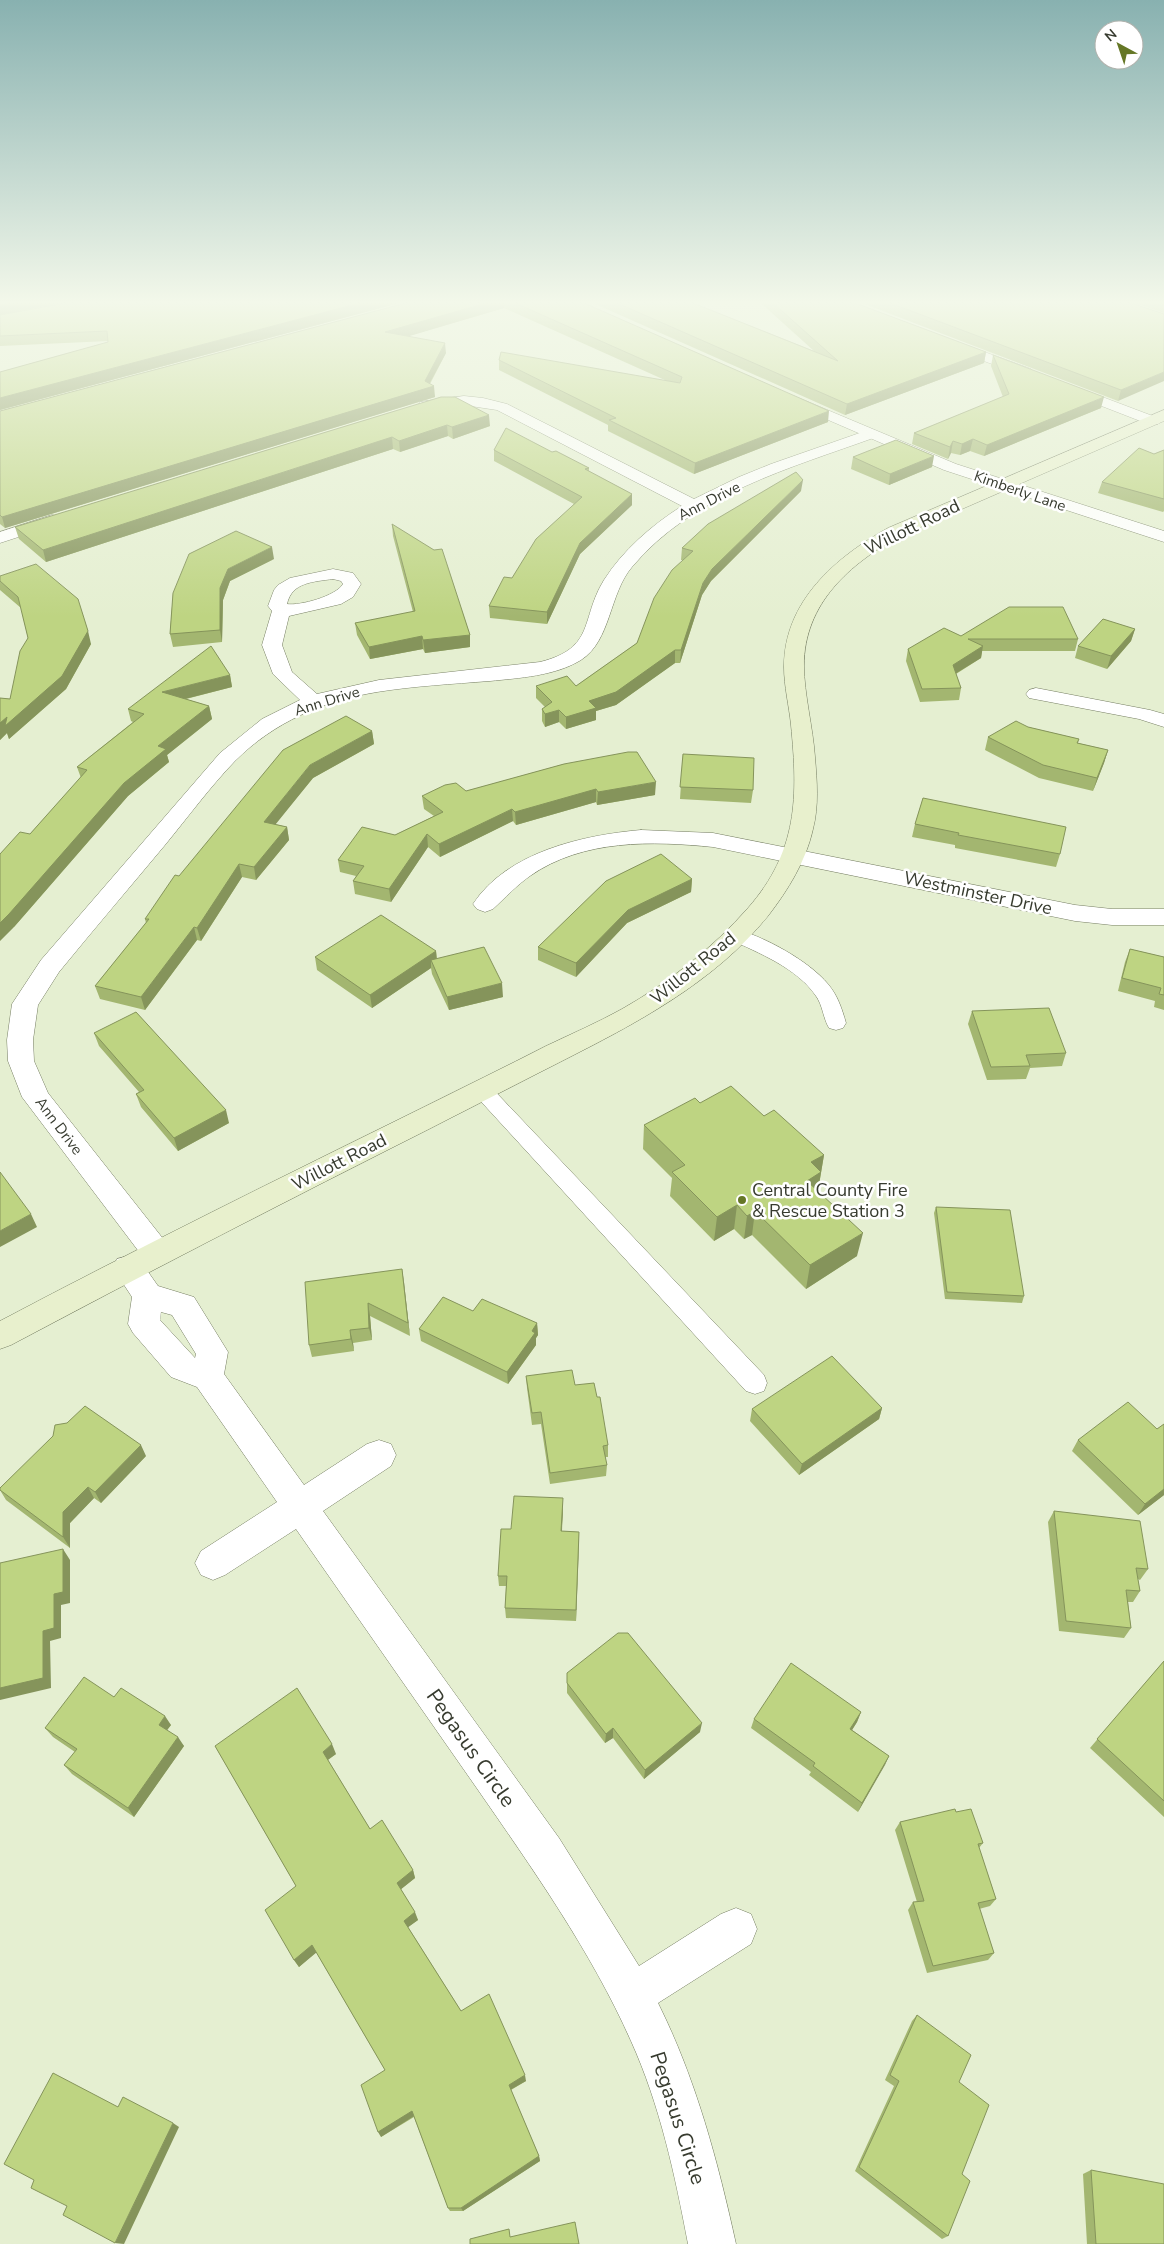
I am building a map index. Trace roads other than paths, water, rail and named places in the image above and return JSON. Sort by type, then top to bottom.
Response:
[{"type":"main road","name":"Willott Road","points":[[0,1336],[144,1272],[482,1090],[631,1015],[677,986],[716,954],[758,912],[793,857],[802,829],[805,782],[794,666],[799,632],[809,607],[821,587],[835,572],[869,545],[920,520],[1158,418]]},
{"type":"street","points":[[502,408],[664,492],[694,505]]},
{"type":"street","name":"Kimberly Lane","points":[[812,408],[870,434],[1002,486],[1164,537]]},
{"type":"street","points":[[1128,408],[1158,418]]},
{"type":"street","name":"Ann Drive","points":[[144,1272],[36,1098],[21,1061],[20,1040],[25,1004],[50,966],[227,757],[253,734],[285,714],[314,702],[350,692],[392,684],[514,673],[548,665],[574,656],[590,641],[609,587],[635,553],[669,522],[694,505],[758,476],[870,434]]},
{"type":"street","points":[[0,538],[64,517]]},
{"type":"street","points":[[282,609],[272,645],[283,674],[314,702]]},
{"type":"street","points":[[1036,694],[1143,714],[1164,721]]},
{"type":"street","name":"Westminster Drive","points":[[485,904],[525,869],[565,851],[605,840],[672,835],[713,840],[1075,913],[1112,917],[1164,916]]},
{"type":"street","name":"Pegasus Circle","points":[[144,1272],[183,1306],[212,1352],[208,1377],[545,1852],[631,1996],[657,2050],[683,2123],[702,2195],[712,2244]]},
{"type":"street","points":[[213,1563],[379,1456]]},
{"type":"street","points":[[631,1996],[736,1930]]},
{"type":"lane","points":[[736,935],[774,953],[794,965],[813,981],[828,1000],[836,1023]]},
{"type":"lane","points":[[482,1090],[754,1383]]},
{"type":"place","name":"Central County Fire & Rescue Station 3","points":[[742,1200]]}]
